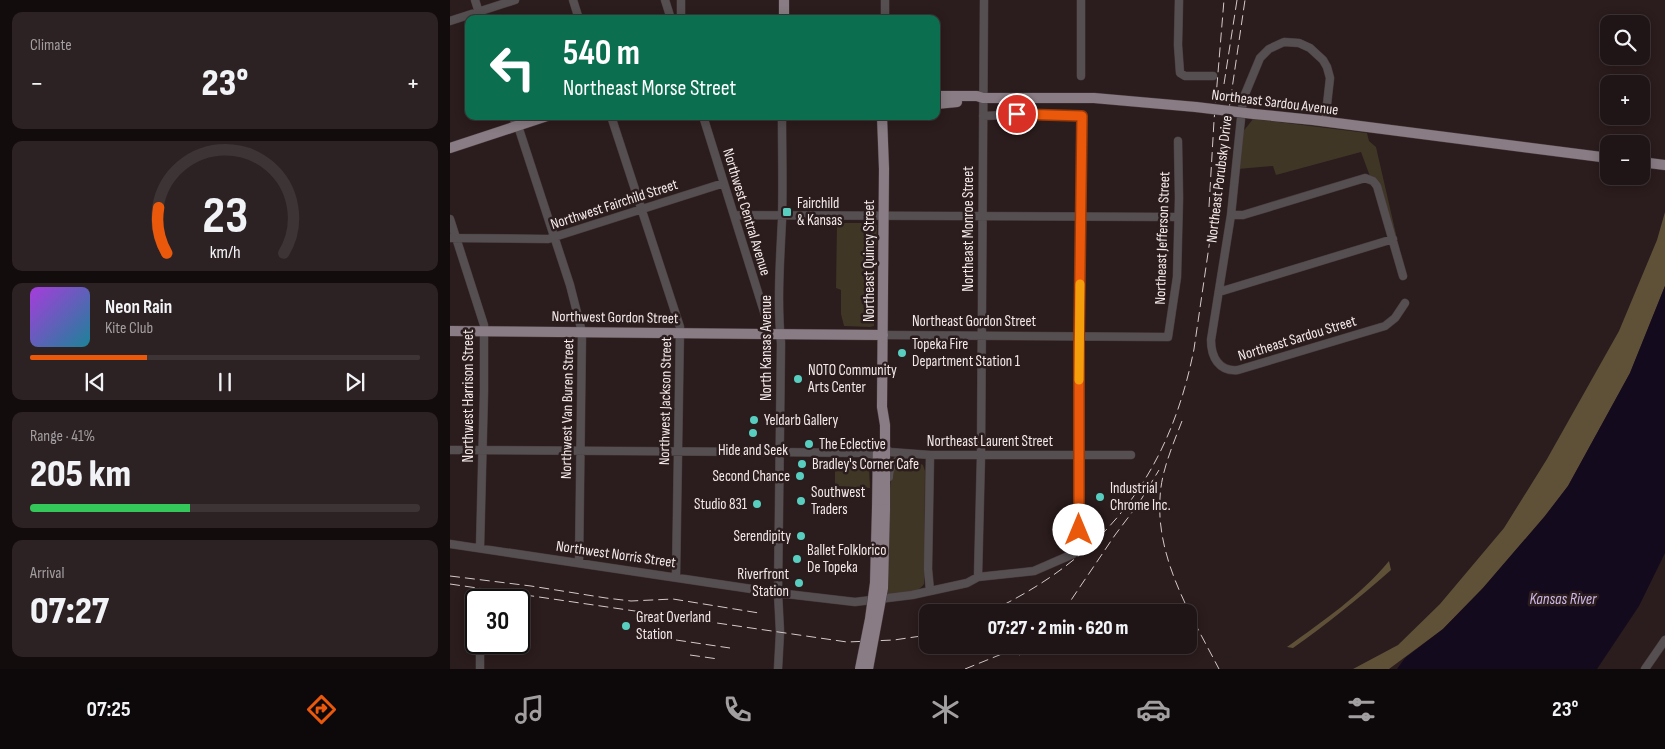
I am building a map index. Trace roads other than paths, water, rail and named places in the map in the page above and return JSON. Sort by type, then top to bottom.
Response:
[{"type":"main road","points":[[784,0],[784,15]]},
{"type":"main road","name":"Northeast Sardou Avenue","points":[[940,96],[1104,99],[1196,107],[1600,157]]},
{"type":"main road","points":[[940,103],[983,98]]},
{"type":"main road","points":[[450,148],[535,120]]},
{"type":"main road","points":[[877,120],[878,143],[884,158]]},
{"type":"main road","name":"Northeast Quincy Street","points":[[882,120],[884,158],[883,335],[882,407],[879,418],[883,507]]},
{"type":"main road","points":[[1650,163],[1665,165]]},
{"type":"main road","name":"Northwest Gordon Street","points":[[450,331],[780,333]]},
{"type":"main road","name":"Northeast Gordon Street","points":[[780,333],[883,335]]},
{"type":"main road","points":[[860,669],[874,592],[883,507]]},
{"type":"main road","points":[[868,669],[883,588],[883,507]]},
{"type":"street","points":[[475,0],[480,15],[515,0]]},
{"type":"street","points":[[573,0],[578,15]]},
{"type":"street","points":[[665,0],[670,15]]},
{"type":"street","points":[[681,15],[682,0]]},
{"type":"street","points":[[885,0],[885,15]]},
{"type":"street","name":"Northeast Monroe Street","points":[[978,577],[981,454],[984,0]]},
{"type":"street","points":[[1081,0],[1081,76]]},
{"type":"street","points":[[1179,0],[1178,46],[1180,73],[1185,76],[1213,76]]},
{"type":"street","points":[[450,21],[465,18]]},
{"type":"street","name":"Northeast Porubsky Drive","points":[[1213,353],[1211,340],[1231,215],[1243,99],[1260,58],[1270,48],[1284,42],[1299,43],[1310,48],[1323,60],[1330,78],[1325,122]]},
{"type":"street","points":[[983,116],[1031,114],[1082,116],[1079,455]]},
{"type":"street","name":"Northwest Van Buren Street","points":[[514,120],[570,285],[582,332],[579,563]]},
{"type":"street","name":"Northwest Jackson Street","points":[[613,120],[680,327],[676,577]]},
{"type":"street","name":"Northwest Central Avenue","points":[[704,120],[765,315]]},
{"type":"street","name":"North Kansas Avenue","points":[[778,669],[780,632],[778,593],[782,120]]},
{"type":"street","name":"Northeast Jefferson Street","points":[[1168,337],[1176,284],[1178,141]]},
{"type":"street","points":[[1231,215],[1243,215],[1365,178],[1374,181],[1403,276]]},
{"type":"street","name":"Northwest Fairchild Street","points":[[453,238],[542,240],[554,238],[724,183]]},
{"type":"street","points":[[734,215],[1178,217]]},
{"type":"street","name":"Northwest Harrison Street","points":[[450,219],[453,238],[484,325],[480,548]]},
{"type":"street","points":[[1218,292],[1393,239]]},
{"type":"street","name":"Northeast Sardou Street","points":[[1213,353],[1219,366],[1238,370],[1385,326],[1395,318],[1404,303]]},
{"type":"street","name":"Northeast Gordon Street","points":[[883,335],[1168,337]]},
{"type":"street","name":"Northeast Laurent Street","points":[[450,450],[1131,455]]},
{"type":"street","name":"Northeast Laurent Street","points":[[883,507],[891,466],[898,459],[909,454]]},
{"type":"street","points":[[930,455],[928,569],[930,591]]},
{"type":"street","name":"Northwest Norris Street","points":[[450,544],[778,593],[855,602],[890,599],[966,583],[978,577],[1034,571],[1073,554],[1078,548],[1079,455]]},
{"type":"street","points":[[1645,669],[1665,640]]},
{"type":"street","points":[[480,654],[480,669]]},
{"type":"water","name":"Kansas River","points":[[1665,286],[1665,553],[1639,606],[1597,669],[1397,669],[1405,658],[1443,629],[1483,588],[1545,516],[1568,486],[1630,373]]},
{"type":"railway","points":[[1209,207],[1224,0]]},
{"type":"railway","points":[[1224,84],[1237,0]]},
{"type":"railway","points":[[1004,604],[1030,590],[1066,565],[1098,538],[1126,507],[1149,473],[1168,436],[1183,394],[1194,349],[1245,0]]},
{"type":"railway","points":[[1182,421],[1162,479],[1160,511],[1162,535],[1176,582],[1196,626],[1219,669]]},
{"type":"railway","points":[[1068,604],[1139,503],[1159,470]]},
{"type":"railway","points":[[450,576],[631,601],[673,599],[759,613]]},
{"type":"railway","points":[[450,584],[847,642],[894,640],[919,636]]},
{"type":"railway","points":[[676,640],[730,648]]},
{"type":"railway","points":[[965,669],[1002,654]]},
{"type":"railway","points":[[690,655],[718,659]]},
{"type":"place","name":"Fairchild & Kansas","points":[[787,212]]},
{"type":"place","name":"Topeka Fire Department Station 1","points":[[902,353]]},
{"type":"place","name":"NOTO Community Arts Center","points":[[798,379]]},
{"type":"place","name":"Yeldarb Gallery","points":[[754,420]]},
{"type":"place","name":"Hide and Seek","points":[[753,433]]},
{"type":"place","name":"The Eclective","points":[[809,444]]},
{"type":"place","name":"Bradley's Corner Cafe","points":[[802,464]]},
{"type":"place","name":"Second Chance","points":[[800,476]]},
{"type":"place","name":"Industrial Chrome Inc.","points":[[1100,497]]},
{"type":"place","name":"Southwest Traders","points":[[801,501]]},
{"type":"place","name":"Studio 831","points":[[757,504]]},
{"type":"place","name":"Serendipity","points":[[801,536]]},
{"type":"place","name":"Ballet Folklorico De Topeka","points":[[797,559]]},
{"type":"place","name":"Riverfront Station","points":[[799,583]]},
{"type":"place","name":"Great Overland Station","points":[[626,626]]}]
